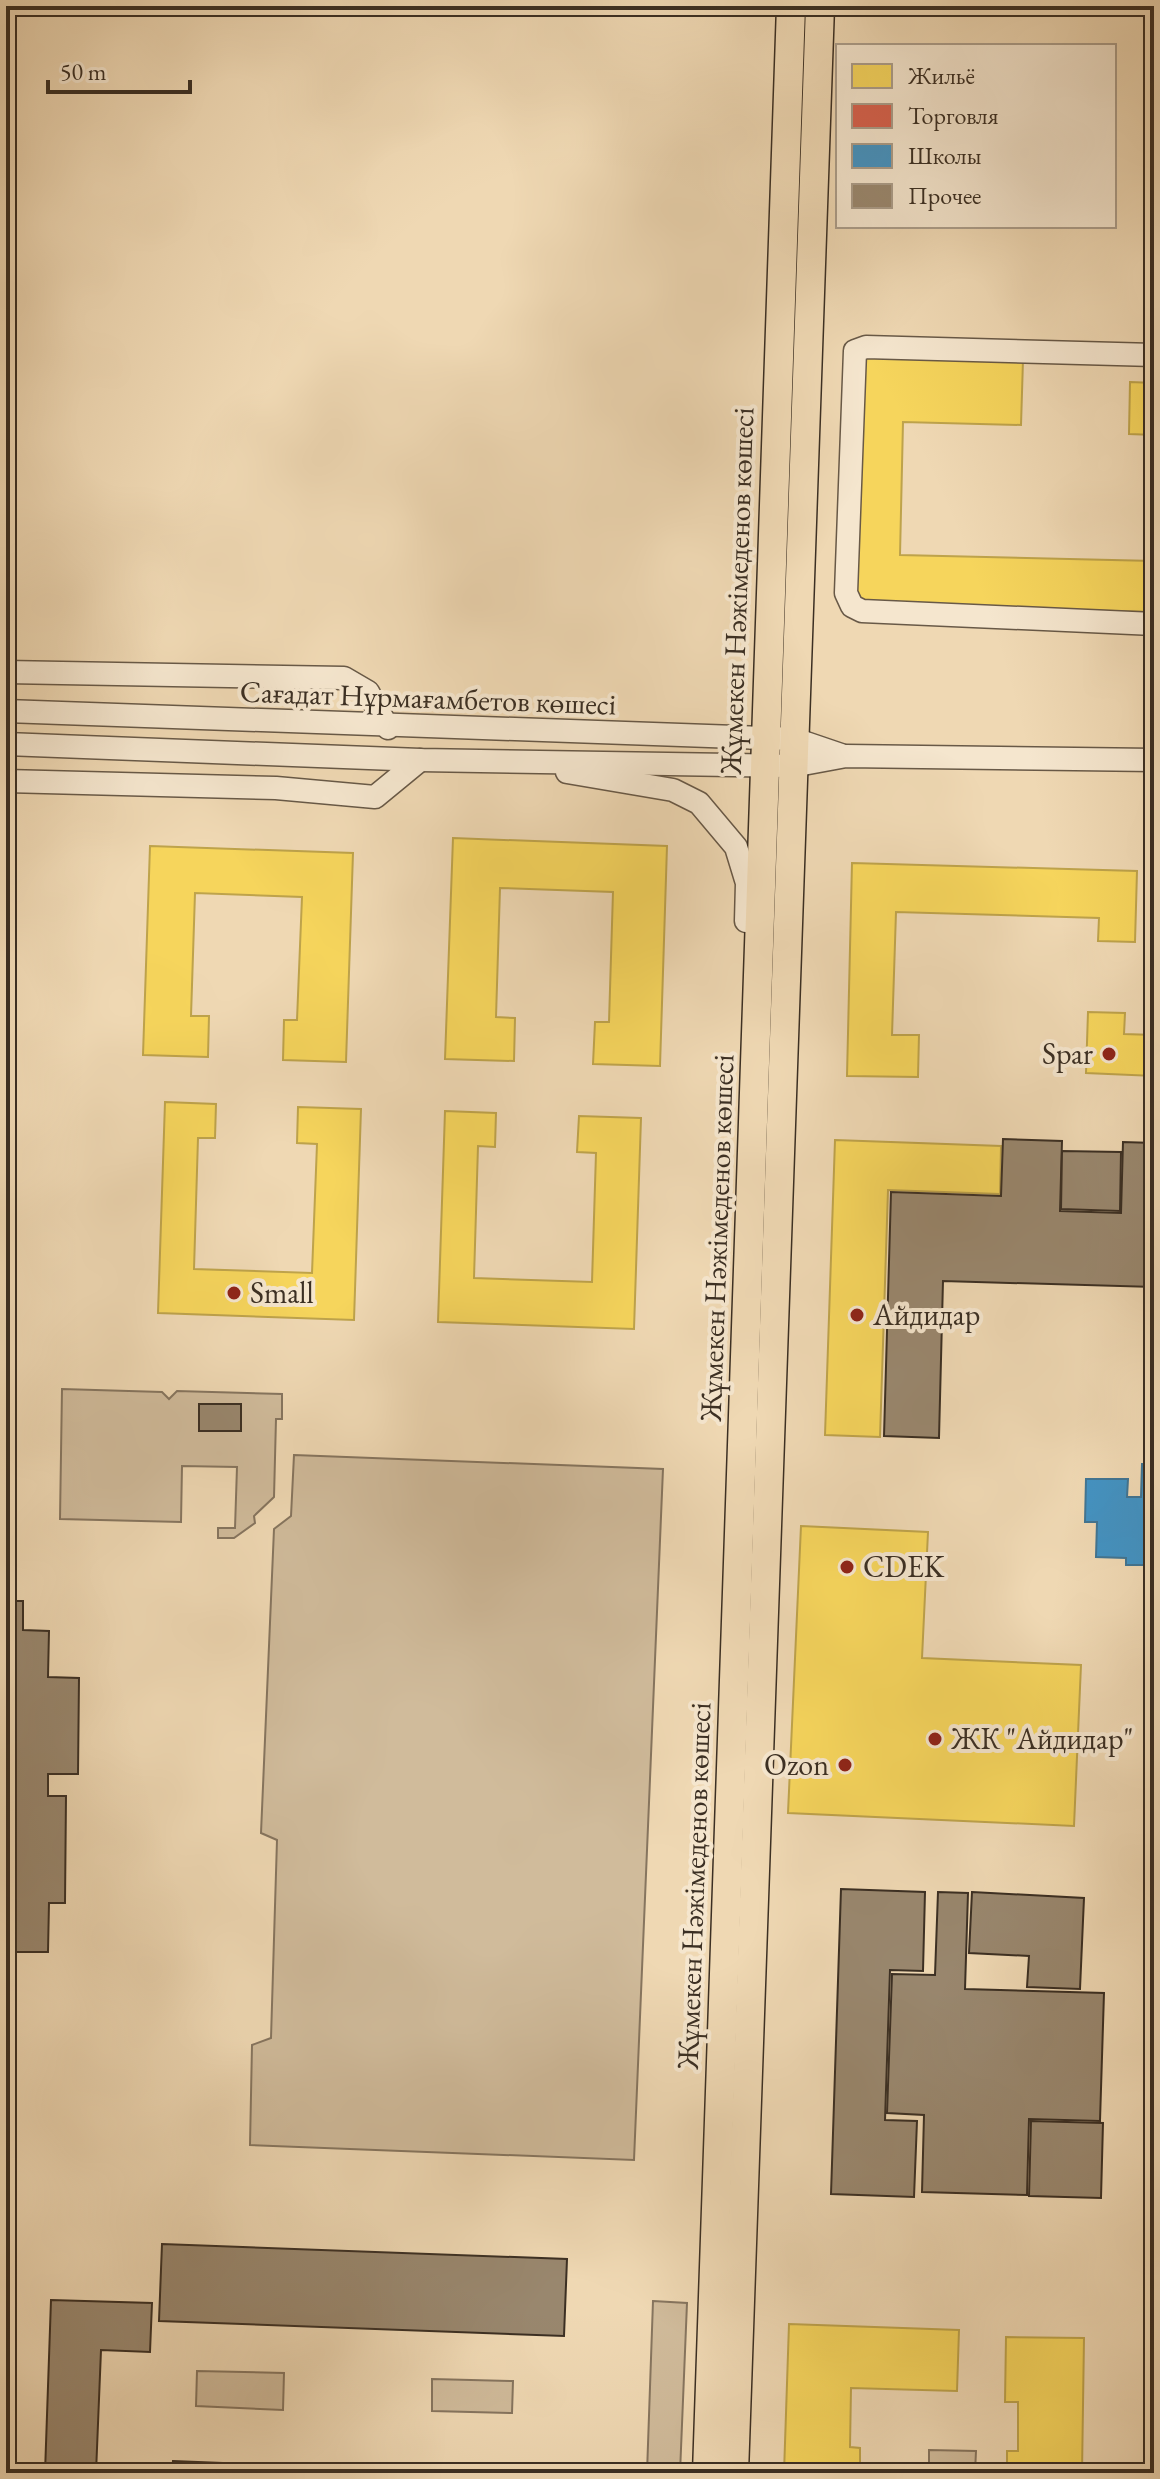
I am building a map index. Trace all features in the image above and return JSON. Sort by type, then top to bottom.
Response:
[{"type":"main road","name":"Жұмекен Нәжімеденов көшесі","points":[[734,2473],[780,753],[791,6]]},
{"type":"main road","name":"Жұмекен Нәжімеденов көшесі","points":[[707,2473],[758,1032],[780,753],[820,6]]},
{"type":"street","points":[[1154,355],[866,347],[855,351],[846,593],[852,606],[862,611],[1154,624]]},
{"type":"street","points":[[6,672],[344,678],[368,692],[388,728]]},
{"type":"street","name":"Сағадат Нұрмағамбетов көшесі","points":[[6,711],[388,728],[846,756],[1154,760]]},
{"type":"street","name":"Сағадат Нұрмағамбетов көшесі","points":[[6,744],[420,760],[780,753]]},
{"type":"street","points":[[471,759],[673,790],[699,803],[736,847],[747,883],[746,970],[758,1032]]},
{"type":"street","points":[[6,781],[276,788],[375,797],[420,760]]},
{"type":"shaded area","points":[[62,1389],[162,1392],[169,1399],[177,1391],[282,1394],[282,1419],[276,1419],[274,1497],[254,1516],[255,1523],[234,1538],[218,1538],[218,1528],[235,1528],[237,1467],[182,1466],[181,1522],[60,1519]]},
{"type":"shaded area","points":[[294,1455],[663,1469],[634,2160],[250,2145],[252,2045],[271,2038],[277,1840],[261,1833],[274,1529],[291,1516]]},
{"type":"shaded area","points":[[653,2301],[687,2303],[680,2473],[647,2473]]},
{"type":"shaded area","points":[[197,2371],[284,2373],[283,2410],[196,2406]]},
{"type":"shaded area","points":[[432,2379],[513,2381],[512,2413],[432,2411]]},
{"type":"shaded area","points":[[929,2450],[976,2451],[975,2473],[929,2473]]},
{"type":"building: Жильё","points":[[861,356],[1023,360],[1021,425],[903,422],[900,555],[1154,561],[1154,612],[856,605]]},
{"type":"building: Жильё","points":[[1130,382],[1154,383],[1154,435],[1129,434]]},
{"type":"building: Жильё","points":[[453,838],[667,846],[660,1066],[593,1064],[595,1022],[609,1022],[613,892],[500,888],[496,1017],[515,1018],[514,1061],[445,1059]]},
{"type":"building: Жильё","points":[[150,846],[353,853],[346,1062],[283,1060],[284,1020],[297,1020],[302,897],[195,893],[191,1016],[209,1016],[208,1057],[143,1055]]},
{"type":"building: Жильё","points":[[852,863],[1137,871],[1135,942],[1098,941],[1099,918],[896,912],[892,1035],[919,1035],[918,1077],[847,1076]]},
{"type":"building: Жильё","points":[[1088,1012],[1125,1013],[1124,1034],[1154,1035],[1154,1076],[1086,1073]]},
{"type":"building: Жильё","points":[[165,1102],[216,1104],[215,1138],[198,1138],[194,1269],[312,1273],[317,1144],[297,1143],[298,1107],[361,1109],[354,1320],[158,1313]]},
{"type":"building: Жильё","points":[[445,1111],[496,1113],[495,1147],[478,1146],[474,1278],[592,1282],[596,1153],[577,1152],[579,1116],[641,1118],[634,1329],[438,1322]]},
{"type":"building: Жильё","name":"Айдидар","points":[[835,1140],[1001,1146],[1000,1194],[888,1190],[880,1437],[825,1435]]},
{"type":"building: Жильё","name":"ЖК \"Айдидар\"","points":[[801,1526],[928,1532],[922,1658],[1081,1665],[1074,1826],[788,1813]]},
{"type":"building: Жильё","points":[[789,2324],[959,2330],[957,2391],[851,2388],[850,2447],[860,2448],[860,2466],[849,2466],[849,2473],[784,2473]]},
{"type":"building: Жильё","points":[[1006,2337],[1084,2338],[1082,2473],[1017,2473],[1017,2470],[1007,2469],[1007,2451],[1018,2451],[1018,2402],[1005,2402]]},
{"type":"building: Жильё","points":[[1153,2339],[1154,2473],[1149,2473]]},
{"type":"building: Торговля","points":[[329,2463],[404,2466],[403,2473],[329,2473]]},
{"type":"building: Школы","points":[[1142,1464],[1154,1464],[1154,1558],[1144,1557],[1144,1565],[1126,1565],[1126,1558],[1096,1557],[1097,1522],[1085,1522],[1086,1479],[1128,1479],[1127,1497],[1141,1497]]},
{"type":"building: Прочее","points":[[1003,1139],[1062,1141],[1060,1211],[1121,1213],[1123,1142],[1154,1143],[1154,1287],[943,1281],[939,1438],[884,1436],[891,1192],[1001,1196]]},
{"type":"building: Прочее","points":[[1062,1151],[1121,1152],[1120,1211],[1061,1209]]},
{"type":"building: Прочее","points":[[199,1404],[241,1404],[241,1431],[199,1431]]},
{"type":"building: Прочее","points":[[6,1601],[23,1601],[23,1630],[49,1631],[48,1677],[79,1678],[78,1774],[48,1774],[48,1796],[66,1796],[65,1903],[49,1903],[48,1952],[6,1952]]},
{"type":"building: Прочее","points":[[841,1889],[925,1892],[923,1971],[890,1970],[885,2120],[917,2121],[914,2197],[831,2194]]},
{"type":"building: Прочее","points":[[938,1892],[968,1893],[965,1989],[1104,1993],[1100,2121],[1029,2119],[1027,2195],[922,2192],[924,2115],[887,2113],[892,1974],[935,1975]]},
{"type":"building: Прочее","points":[[972,1892],[1084,1898],[1080,1989],[1027,1987],[1029,1956],[969,1953]]},
{"type":"building: Прочее","points":[[1031,2121],[1103,2123],[1101,2198],[1029,2196]]},
{"type":"building: Прочее","points":[[162,2244],[567,2259],[564,2336],[159,2321]]},
{"type":"building: Прочее","points":[[51,2300],[152,2303],[150,2352],[101,2350],[96,2473],[45,2473]]},
{"type":"building: Прочее","points":[[173,2461],[247,2464],[247,2473],[172,2473]]},
{"type":"building: Прочее","points":[[480,2470],[555,2473],[480,2473]]},
{"type":"place","name":"Spar","points":[[1109,1054]]},
{"type":"place","name":"Small","points":[[234,1293]]},
{"type":"place","name":"Айдидар","points":[[857,1315]]},
{"type":"place","name":"CDEK","points":[[847,1567]]},
{"type":"place","name":"ЖК \"Айдидар\"","points":[[935,1739]]},
{"type":"place","name":"Ozon","points":[[845,1765]]}]
